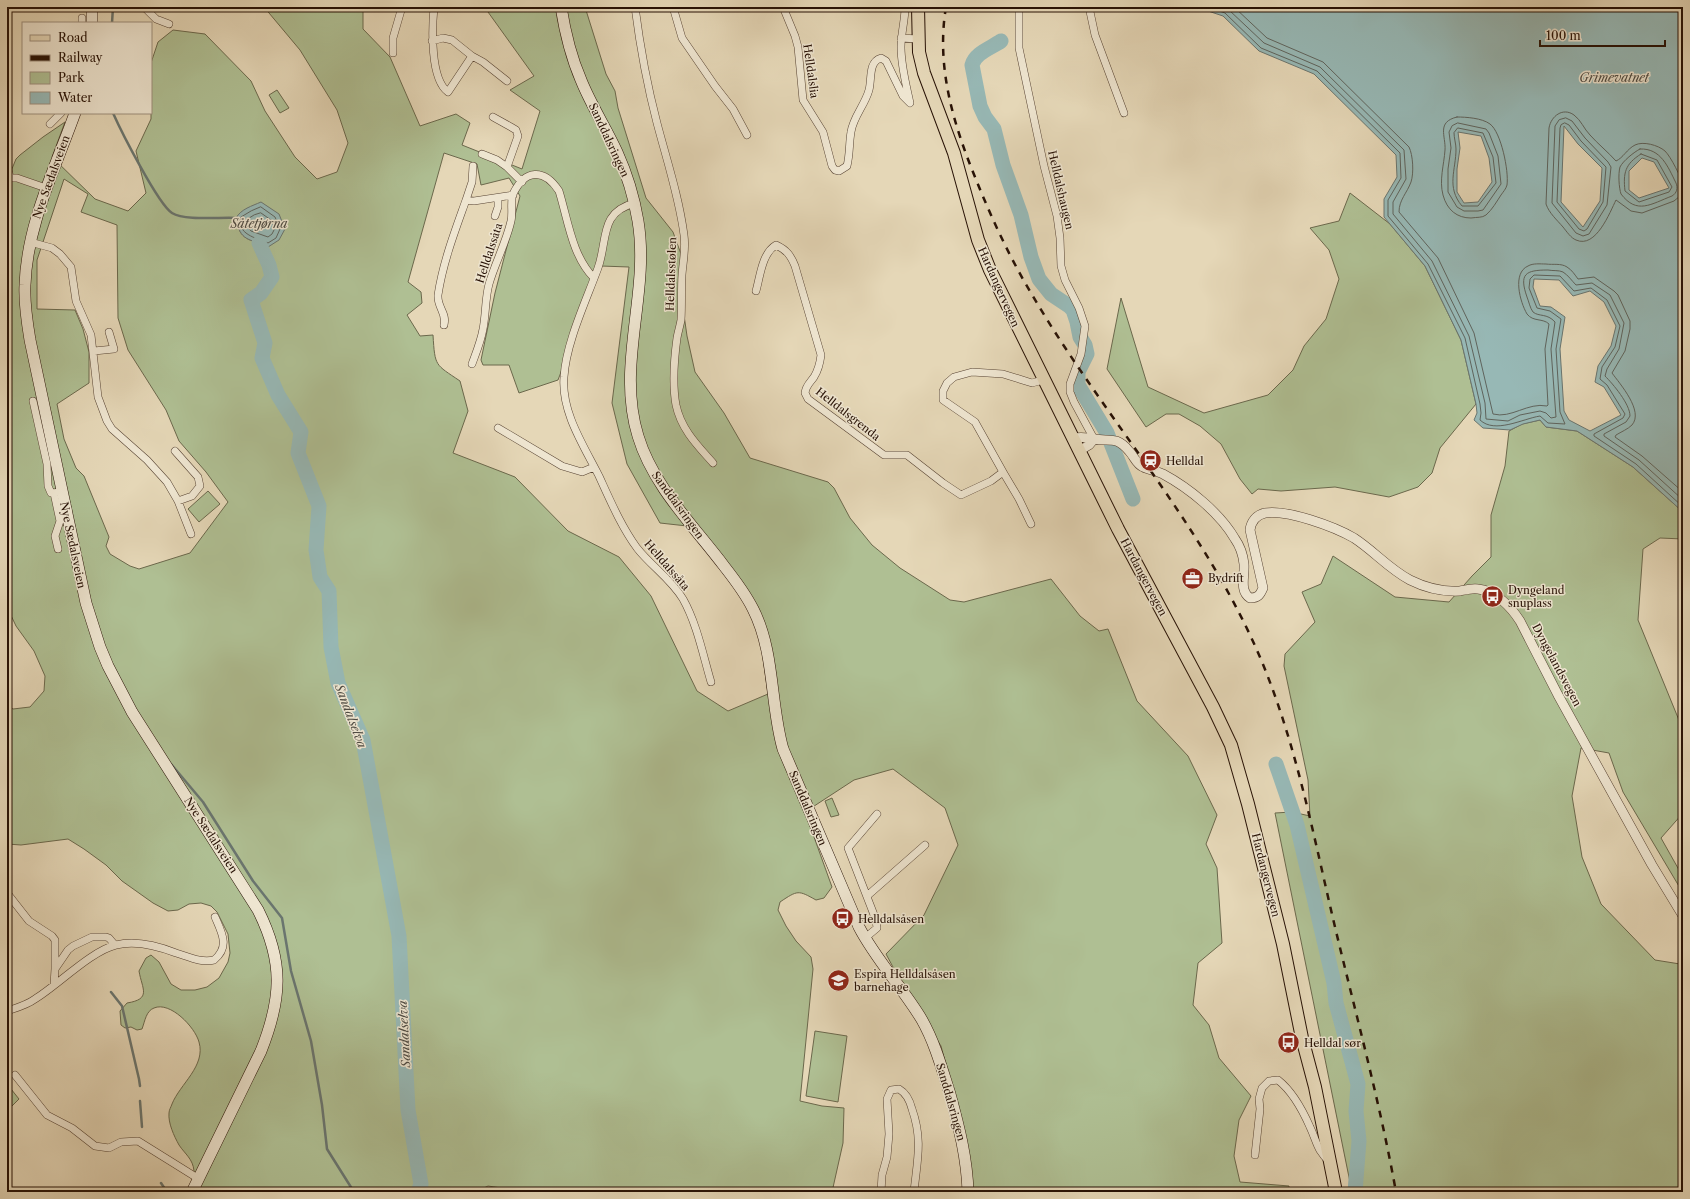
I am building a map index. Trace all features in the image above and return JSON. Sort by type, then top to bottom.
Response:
[{"type":"main road","points":[[85,21],[92,7]]},
{"type":"main road","name":"Sanddalsringen","points":[[561,7],[574,62],[586,91],[620,159],[635,203],[640,236],[641,266],[629,378],[632,408],[638,435],[648,463],[662,486],[742,589],[754,609],[765,642],[777,726],[784,749],[854,918],[864,938],[922,1020],[935,1048],[962,1136],[967,1163],[968,1192]]},
{"type":"main road","name":"Hardangervegen","points":[[918,7],[919,52],[924,73],[954,153],[978,240],[990,270],[1043,380],[1118,529],[1210,700],[1230,745],[1248,804],[1283,944],[1336,1192]]},
{"type":"main road","name":"Nye Sædalsveien","points":[[75,114],[36,218],[30,242],[25,285],[28,325],[58,492],[86,603],[108,666],[136,718],[258,910],[270,935],[276,960],[278,988],[275,1010],[267,1035],[261,1051],[192,1192]]},
{"type":"street","points":[[144,7],[156,19],[169,24]]},
{"type":"street","points":[[394,53],[393,38],[402,7]]},
{"type":"street","points":[[434,7],[432,41],[436,69],[443,89],[448,92],[472,56]]},
{"type":"street","name":"Helldalsstølen","points":[[636,7],[639,37],[647,82],[677,194],[684,237],[681,287],[681,321],[676,352],[674,391],[680,416],[688,434],[694,443],[713,463]]},
{"type":"street","points":[[673,7],[682,38],[715,86],[733,109],[747,135]]},
{"type":"street","name":"Helldalslia","points":[[783,7],[798,47],[803,100],[823,132],[832,166],[835,170],[839,171],[847,166],[851,131],[867,97],[871,84],[872,64],[876,60],[882,58],[888,64],[903,96],[910,103],[902,66],[901,38],[904,25],[905,7]]},
{"type":"street","name":"Helldalshaugen","points":[[1019,7],[1019,48],[1044,166],[1058,216],[1061,266],[1085,326],[1082,347],[1072,374],[1070,392],[1074,402],[1097,439]]},
{"type":"street","points":[[1089,7],[1095,35],[1124,112]]},
{"type":"street","points":[[432,41],[444,38],[452,40],[508,81]]},
{"type":"street","points":[[901,38],[918,39]]},
{"type":"street","points":[[50,124],[60,114]]},
{"type":"street","points":[[493,117],[516,130],[518,136],[507,167]]},
{"type":"street","points":[[482,154],[497,160],[507,167],[522,182]]},
{"type":"street","points":[[7,166],[8,177],[46,188]]},
{"type":"street","points":[[444,325],[445,316],[438,304],[439,290],[448,252],[472,182],[473,166]]},
{"type":"street","points":[[466,200],[474,201],[513,195],[522,182],[529,176],[538,174],[547,177],[553,182],[559,191],[578,254],[583,264],[594,278]]},
{"type":"street","name":"Helldalssåta","points":[[472,364],[483,329],[489,285],[511,220],[513,195]]},
{"type":"street","name":"Helldalssåta","points":[[495,216],[498,207],[498,198]]},
{"type":"street","name":"Helldalssåta","points":[[635,203],[616,210],[611,218],[594,278],[567,358],[564,378],[565,399],[570,414],[594,467],[626,531],[645,558],[672,584],[683,600],[699,640],[711,682]]},
{"type":"street","points":[[30,242],[52,248],[67,260],[71,267],[76,301],[87,322],[94,351],[98,397],[107,421],[112,429],[158,471],[167,482],[178,500],[191,534]]},
{"type":"street","name":"Helldalsgrenda","points":[[756,291],[764,261],[770,248],[776,245],[784,249],[791,256],[795,266],[821,355],[820,366],[806,387],[805,393],[808,399],[884,455],[907,455],[961,495],[992,480],[1003,472]]},
{"type":"street","points":[[94,351],[114,349],[109,332]]},
{"type":"street","points":[[1031,524],[1019,499],[975,422],[943,400],[943,391],[947,383],[954,377],[972,372],[1003,374],[1032,384],[1043,380]]},
{"type":"street","name":"Nye Sædalsveien","points":[[33,401],[47,464],[49,490],[58,492],[60,521],[55,536],[58,549]]},
{"type":"street","points":[[498,428],[562,466],[582,472],[594,467]]},
{"type":"street","name":"Dyngelandsvegen","points":[[1073,438],[1089,437],[1114,440],[1129,450],[1139,464],[1163,474],[1194,496],[1220,518],[1241,550],[1244,564],[1244,590],[1250,598],[1255,598],[1260,594],[1262,588],[1262,582],[1251,540],[1251,525],[1255,518],[1264,513],[1277,513],[1302,518],[1332,527],[1354,538],[1400,574],[1420,585],[1443,591],[1478,589],[1491,593],[1505,603],[1520,621],[1558,695],[1652,865],[1683,916]]},
{"type":"street","points":[[1079,451],[1097,439]]},
{"type":"street","points":[[175,451],[198,477],[200,486],[192,496],[178,500]]},
{"type":"street","points":[[864,938],[877,928],[876,920],[848,848],[877,814]]},
{"type":"street","points":[[867,896],[925,845]]},
{"type":"street","points":[[7,893],[29,921],[52,936],[55,940],[54,985]]},
{"type":"street","points":[[7,1011],[35,1000],[94,957],[115,945],[130,943],[146,945],[164,949],[199,961],[214,960],[223,951],[224,944],[223,937],[215,917]]},
{"type":"street","points":[[55,969],[68,950],[83,940],[92,937],[106,936],[115,945]]},
{"type":"street","points":[[15,1076],[47,1115],[72,1128],[95,1146],[109,1148],[121,1142],[138,1141],[199,1179]]},
{"type":"street","name":"Hardangervegen","points":[[1255,1155],[1260,1109],[1259,1099],[1262,1088],[1270,1081],[1278,1080],[1286,1086],[1305,1118],[1321,1155],[1330,1162]]},
{"type":"street","points":[[881,1192],[882,1175],[887,1156],[889,1134],[887,1099],[891,1090],[899,1089],[907,1097],[918,1128],[919,1156],[914,1192]]},
{"type":"green space","points":[[264,7],[363,7],[363,29],[390,57],[420,126],[456,114],[470,123],[462,145],[522,169],[540,111],[510,90],[534,76],[488,12],[495,7],[585,7],[606,74],[615,91],[618,108],[646,198],[673,232],[685,265],[683,308],[687,336],[695,372],[724,413],[750,458],[828,482],[834,488],[850,518],[872,545],[900,568],[950,600],[964,602],[1051,579],[1080,616],[1099,631],[1108,629],[1137,701],[1188,756],[1217,815],[1206,844],[1217,868],[1222,943],[1198,963],[1193,1005],[1209,1025],[1219,1058],[1251,1096],[1239,1120],[1234,1156],[1240,1182],[1289,1186],[1289,1192],[972,1192],[967,1144],[941,1046],[901,982],[886,954],[924,915],[958,845],[945,808],[893,769],[854,780],[805,812],[832,887],[824,898],[816,900],[805,894],[795,893],[780,902],[778,910],[796,941],[811,957],[813,969],[800,1101],[822,1106],[844,1108],[843,1143],[832,1192],[516,1192],[514,1190],[488,1186],[476,1192],[189,1192],[194,1173],[193,1167],[175,1138],[170,1125],[169,1113],[176,1097],[196,1067],[199,1059],[200,1051],[197,1036],[193,1029],[181,1017],[167,1008],[160,1007],[151,1009],[146,1017],[142,1029],[137,1030],[131,1027],[125,1028],[121,1025],[120,1011],[127,1003],[140,999],[143,996],[144,992],[139,971],[146,958],[151,955],[159,962],[171,984],[181,990],[195,990],[207,987],[219,978],[228,962],[230,953],[228,934],[217,912],[211,906],[201,903],[189,904],[178,910],[168,911],[153,903],[122,881],[106,865],[68,839],[21,845],[7,844],[7,705],[13,709],[30,707],[44,691],[45,676],[34,651],[16,626],[7,607],[7,181],[16,159],[43,137],[65,122],[52,157],[95,199],[128,211],[146,193],[136,151],[152,114],[152,60],[158,42],[173,30],[205,34],[251,81],[265,111],[295,157],[317,179],[337,172],[348,143],[337,110],[300,50]],"holes":[[[444,153],[477,164],[481,185],[509,178],[520,196],[495,293],[481,360],[483,365],[509,365],[519,393],[558,380],[601,266],[629,267],[612,403],[627,464],[660,523],[687,526],[756,607],[768,694],[728,711],[697,691],[651,596],[619,557],[568,531],[515,477],[453,453],[468,411],[460,381],[438,364],[433,335],[420,336],[407,315],[422,303],[421,292],[408,282]],[[64,179],[88,194],[81,212],[117,225],[118,318],[128,350],[166,410],[179,441],[206,472],[228,502],[190,553],[139,569],[130,566],[110,554],[106,546],[109,537],[84,476],[76,468],[64,439],[57,404],[89,383],[89,352],[83,329],[75,310],[37,309],[37,260]],[[236,218],[268,247],[246,238],[240,231]]]},
{"type":"green space","points":[[277,90],[289,108],[280,113],[269,95]]},
{"type":"green space","points":[[1350,193],[1390,224],[1425,266],[1461,340],[1476,404],[1440,448],[1432,473],[1418,487],[1389,497],[1335,487],[1281,491],[1258,489],[1252,494],[1240,479],[1221,444],[1200,426],[1179,414],[1166,414],[1146,427],[1107,369],[1121,298],[1148,387],[1204,413],[1268,395],[1293,370],[1304,346],[1326,319],[1339,279],[1329,250],[1310,228],[1339,221]]},
{"type":"green space","points":[[1540,420],[1546,427],[1577,431],[1633,467],[1683,512],[1683,539],[1660,538],[1643,549],[1638,620],[1683,730],[1683,813],[1661,838],[1683,877],[1683,893],[1623,792],[1609,753],[1581,748],[1572,796],[1582,857],[1601,904],[1655,960],[1680,964],[1683,962],[1683,1192],[1352,1192],[1275,813],[1292,812],[1310,816],[1308,780],[1284,666],[1285,654],[1315,622],[1302,592],[1321,584],[1333,556],[1395,597],[1449,602],[1491,557],[1491,515],[1505,466],[1509,431],[1522,424]]},
{"type":"green space","points":[[208,491],[220,504],[199,522],[188,509]]},
{"type":"green space","points":[[832,798],[839,815],[831,817],[825,801]]},
{"type":"green space","points":[[815,1031],[847,1036],[838,1102],[806,1096]]},
{"type":"green space","points":[[7,1084],[19,1099],[7,1111]]},
{"type":"water","name":"Grimevatnet","points":[[1196,7],[1683,7],[1683,512],[1633,467],[1577,431],[1546,427],[1540,420],[1523,424],[1510,430],[1483,428],[1474,420],[1477,413],[1476,404],[1461,340],[1425,266],[1384,217],[1384,199],[1397,177],[1396,155],[1314,74],[1259,51],[1223,16]],"holes":[[[1564,126],[1578,144],[1602,168],[1600,201],[1583,227],[1561,202]],[[1458,132],[1481,136],[1489,158],[1492,182],[1478,202],[1464,203],[1457,192],[1457,169],[1460,148]],[[1642,158],[1654,162],[1669,188],[1639,198],[1629,190],[1629,171]],[[1534,279],[1559,280],[1573,296],[1590,291],[1604,302],[1616,326],[1611,346],[1598,366],[1595,382],[1604,387],[1621,415],[1590,431],[1569,420],[1564,411],[1560,349],[1565,317],[1551,307],[1540,306],[1533,287]]]},
{"type":"water","name":"Såtetjørna","points":[[261,202],[279,214],[285,229],[279,240],[268,247],[246,238],[240,231],[236,218],[250,206]]},
{"type":"waterway","points":[[112,22],[113,7]]},
{"type":"waterway","points":[[1001,41],[976,57],[972,65],[980,106],[985,117],[994,129],[1003,165],[1021,215],[1031,257],[1039,279],[1051,294],[1073,310],[1080,337],[1085,345],[1087,354],[1078,372],[1078,385],[1107,433],[1133,499]]},
{"type":"waterway","points":[[113,114],[149,182],[166,207],[172,213],[194,218],[236,218]]},
{"type":"waterway","name":"Sandalselva","points":[[259,243],[269,265],[272,277],[261,293],[251,300],[265,343],[262,358],[278,395],[301,432],[298,453],[319,506],[316,550],[320,577],[329,591],[331,647],[338,683],[363,740],[399,936],[408,1110],[421,1184],[418,1192]]},
{"type":"waterway","points":[[171,764],[203,802],[253,881],[282,918],[291,971],[311,1041],[322,1105],[327,1149],[354,1192]]},
{"type":"waterway","points":[[1276,764],[1297,825],[1334,983],[1336,1003],[1358,1084],[1356,1111],[1359,1141],[1355,1192]]},
{"type":"waterway","points":[[111,992],[122,1006],[140,1086]]},
{"type":"waterway","points":[[140,1101],[142,1127]]},
{"type":"waterway","points":[[161,1183],[167,1192]]},
{"type":"railway","points":[[946,7],[943,29],[943,51],[948,94],[967,157],[1001,236],[1015,265],[1058,337],[1207,555],[1233,601],[1270,681],[1292,750],[1311,821],[1375,1092],[1396,1192]]},
{"type":"place","name":"Helldal","points":[[1150,461]]},
{"type":"place","name":"Bydrift","points":[[1192,578]]},
{"type":"place","name":"Dyngeland snuplass","points":[[1493,596]]},
{"type":"place","name":"Helldalsåsen","points":[[842,919]]},
{"type":"place","name":"Espira Helldalsåsen barnehage","points":[[839,980]]},
{"type":"place","name":"Helldal sør","points":[[1289,1043]]}]
